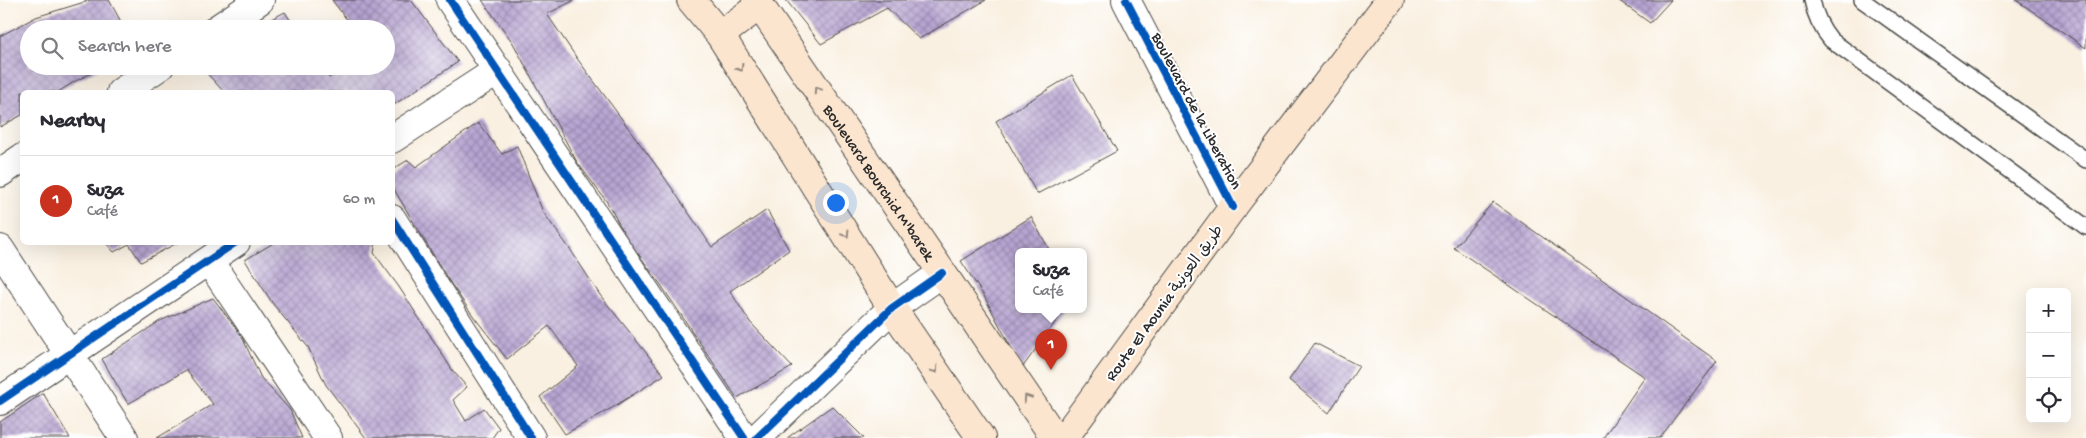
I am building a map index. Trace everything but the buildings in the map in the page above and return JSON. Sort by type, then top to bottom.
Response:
[{"type":"main road","points":[[691,0],[720,35],[892,308],[981,438]]},
{"type":"main road","name":"Route El Aounia طريق العونية","points":[[1064,438],[1233,207],[1390,0]]},
{"type":"main road","points":[[720,35],[758,3]]},
{"type":"main road","name":"Boulevard Bourchid M'barek","points":[[758,3],[1055,438]]},
{"type":"street","points":[[230,20],[259,0]]},
{"type":"street","points":[[450,0],[744,438]]},
{"type":"street","name":"Boulevard de la Liberation","points":[[1126,0],[1233,207]]},
{"type":"street","points":[[395,136],[498,70]]},
{"type":"street","points":[[124,90],[146,75]]},
{"type":"street","points":[[0,173],[20,159]]},
{"type":"street","points":[[395,224],[531,438]]},
{"type":"street","points":[[0,401],[232,245]]},
{"type":"street","points":[[0,249],[124,438]]},
{"type":"street","points":[[209,261],[328,438]]},
{"type":"street","points":[[757,438],[892,308],[942,272]]},
{"type":"lane","points":[[1812,0],[1814,11],[1821,27],[1831,40],[2086,227]]},
{"type":"lane","points":[[1862,0],[1884,7],[2086,160]]},
{"type":"cycle path","points":[[450,0],[744,438]]},
{"type":"cycle path","points":[[1126,0],[1233,207]]},
{"type":"cycle path","points":[[395,224],[531,438]]},
{"type":"cycle path","points":[[0,401],[232,245]]},
{"type":"cycle path","points":[[757,438],[892,308],[942,273]]},
{"type":"place","name":"Suza","points":[[1051,370]]}]
